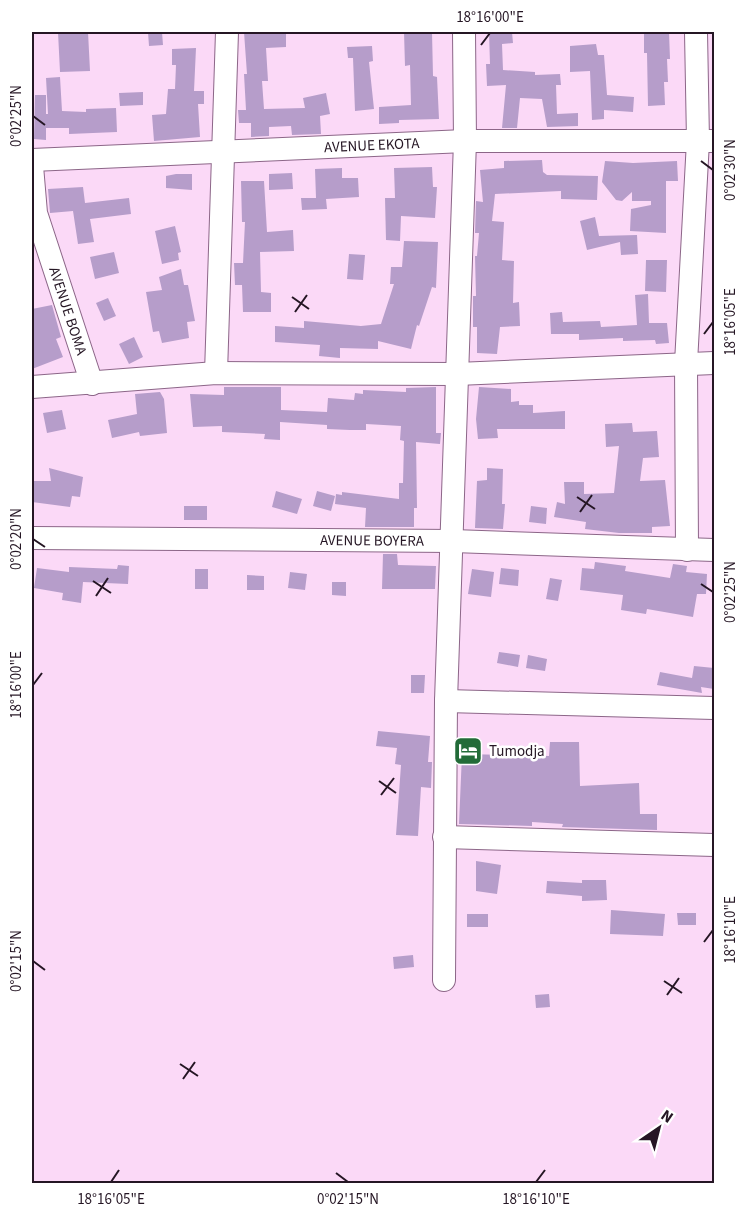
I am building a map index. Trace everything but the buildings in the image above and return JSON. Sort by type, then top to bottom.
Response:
[{"type":"street","points":[[216,373],[225,152],[227,32]]},
{"type":"street","points":[[444,980],[446,701],[465,141],[464,32]]},
{"type":"street","points":[[687,550],[686,363],[706,141],[696,32]]},
{"type":"street","name":"AVENUE EKOTA","points":[[32,160],[465,141],[706,141]]},
{"type":"street","name":"AVENUE BOMA","points":[[32,166],[36,213],[92,384]]},
{"type":"street","points":[[32,387],[216,373],[457,374],[714,363]]},
{"type":"street","name":"AVENUE BOYERA","points":[[32,538],[453,541],[714,550]]},
{"type":"street","points":[[446,701],[714,708]]},
{"type":"street","points":[[444,837],[714,845]]},
{"type":"place","name":"Tumodja","points":[[468,751]]}]
